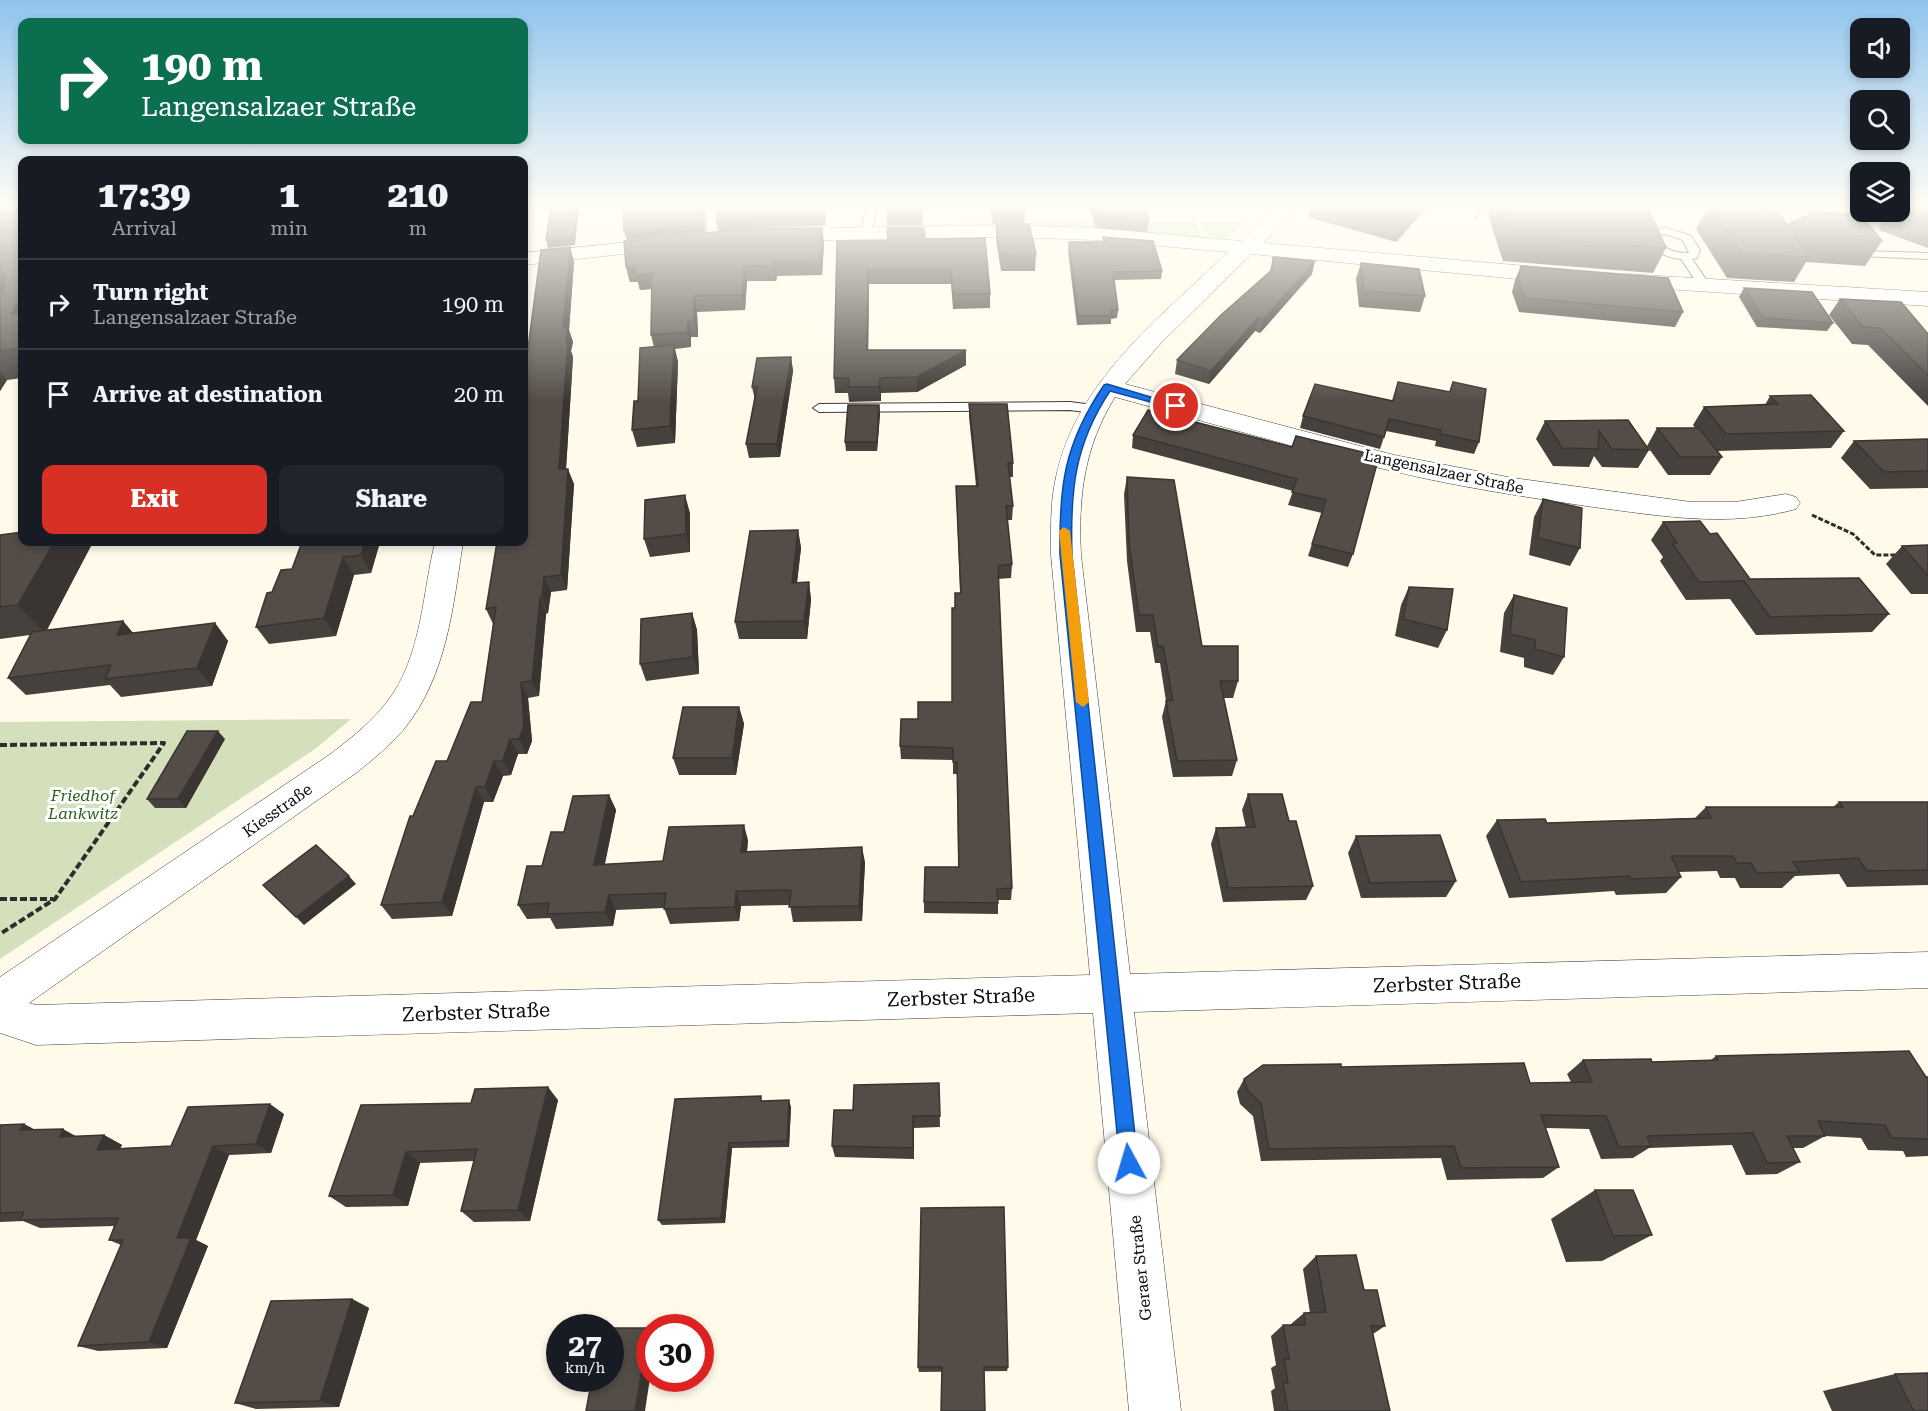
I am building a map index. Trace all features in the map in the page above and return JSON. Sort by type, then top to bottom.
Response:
[{"type":"street","name":"Geraer Straße","points":[[1155,1411],[1064,527],[1071,463],[1100,398],[1136,353],[1221,271]]},
{"type":"street","points":[[1509,271],[1580,277]]},
{"type":"street","points":[[1607,279],[1705,287],[1928,299]]},
{"type":"street","name":"Langensalzaer Straße","points":[[1100,398],[1393,463],[1513,487],[1683,510],[1735,511],[1786,503]]},
{"type":"street","name":"Kiesstraße","points":[[0,1000],[318,781],[374,739],[409,697],[423,668],[448,546]]},
{"type":"street","name":"Zerbster Straße","points":[[0,1007],[12,1018],[36,1025],[1928,970]]},
{"type":"lane","points":[[1694,271],[1705,287]]},
{"type":"lane","points":[[819,408],[1070,405],[1100,398]]},
{"type":"path","points":[[1786,503],[1853,534],[1875,555],[1907,555]]},
{"type":"path","points":[[0,745],[164,742],[55,899],[0,934]]},
{"type":"path","points":[[0,899],[55,899]]},
{"type":"path","points":[[0,930],[7,930]]},
{"type":"green space","name":"Friedhof Lankwitz","points":[[351,719],[315,749],[0,959],[0,722]]},
{"type":"building","points":[[0,271],[18,271],[18,303],[11,314],[18,313],[18,349],[0,351],[0,292],[3,292],[4,275],[0,275]]},
{"type":"building","points":[[538,271],[568,271],[563,328],[568,327],[566,342],[568,342],[559,469],[568,469],[561,575],[544,577],[532,681],[521,682],[524,726],[519,739],[510,739],[503,761],[494,761],[485,787],[476,787],[442,902],[381,905],[410,816],[413,816],[436,761],[447,761],[471,702],[482,702],[496,607],[486,609],[496,546],[528,546],[528,348]]},
{"type":"building","points":[[636,271],[744,271],[742,295],[694,296],[694,321],[688,322],[688,332],[651,335],[652,273],[636,275]]},
{"type":"building","points":[[836,271],[868,271],[867,350],[966,350],[917,377],[880,378],[879,387],[848,387],[849,378],[834,378]]},
{"type":"building","points":[[951,271],[988,271],[990,294],[953,294]]},
{"type":"building","points":[[1073,271],[1162,271],[1113,272],[1118,310],[1110,310],[1112,316],[1078,316]]},
{"type":"building","points":[[1271,271],[1306,271],[1263,320],[1258,318],[1211,371],[1177,360],[1221,315]]},
{"type":"building","points":[[1362,271],[1419,271],[1425,296],[1364,291]]},
{"type":"building","points":[[1520,271],[1580,271],[1668,278],[1683,312],[1525,298],[1518,278]]},
{"type":"building","points":[[1744,288],[1812,292],[1833,323],[1763,318]]},
{"type":"building","points":[[1840,299],[1901,302],[1928,334],[1928,375],[1880,328],[1863,327]]},
{"type":"building","points":[[674,345],[670,426],[632,430],[634,401],[638,401],[640,348]]},
{"type":"building","points":[[791,357],[777,444],[746,444],[757,387],[752,387],[757,358]]},
{"type":"building","points":[[1398,382],[1450,392],[1453,382],[1486,389],[1479,442],[1440,434],[1441,430],[1389,419],[1384,437],[1303,416],[1315,384],[1393,401]]},
{"type":"building","points":[[1811,395],[1844,431],[1726,434],[1704,407],[1778,404],[1770,396]]},
{"type":"building","points":[[969,404],[1007,404],[1013,463],[1008,463],[1013,506],[1006,506],[1012,564],[998,566],[1012,888],[997,889],[998,903],[924,902],[925,867],[959,867],[957,762],[953,762],[953,748],[900,746],[901,719],[918,719],[918,702],[952,702],[952,608],[955,608],[955,593],[961,593],[956,486],[978,486]]},
{"type":"building","points":[[848,405],[879,405],[877,442],[845,442]]},
{"type":"building","points":[[1148,410],[1292,447],[1296,436],[1379,456],[1353,554],[1312,544],[1326,500],[1292,492],[1297,479],[1133,435]]},
{"type":"building","points":[[1628,420],[1649,450],[1612,449],[1599,431],[1598,449],[1562,448],[1545,421]]},
{"type":"building","points":[[1657,428],[1699,428],[1722,457],[1680,457]]},
{"type":"building","points":[[1928,439],[1928,471],[1884,472],[1854,441]]},
{"type":"building","points":[[1127,477],[1174,480],[1202,646],[1238,646],[1238,681],[1220,681],[1237,760],[1177,761],[1166,701],[1173,700],[1163,646],[1158,646],[1153,615],[1139,615],[1129,544]]},
{"type":"building","points":[[685,495],[686,534],[644,539],[645,500]]},
{"type":"building","points":[[1543,499],[1582,508],[1580,548],[1538,538]]},
{"type":"building","points":[[1700,521],[1710,534],[1717,533],[1750,579],[1859,578],[1889,614],[1770,617],[1744,581],[1699,582],[1672,543],[1677,543],[1663,522]]},
{"type":"building","points":[[798,530],[792,583],[809,582],[804,621],[735,622],[750,531]]},
{"type":"building","points":[[18,533],[18,546],[52,546],[18,605],[0,607],[0,535]]},
{"type":"building","points":[[1928,545],[1928,576],[1902,546]]},
{"type":"building","points":[[301,546],[364,546],[361,555],[343,557],[324,618],[256,627],[267,593],[272,592],[281,570],[292,569]]},
{"type":"building","points":[[1409,587],[1453,589],[1447,630],[1403,619]]},
{"type":"building","points":[[1514,595],[1567,608],[1564,657],[1535,649],[1535,640],[1510,634]]},
{"type":"building","points":[[692,613],[693,657],[640,664],[641,619]]},
{"type":"building","points":[[123,621],[117,635],[215,623],[197,668],[105,679],[111,665],[8,678],[32,632]]},
{"type":"building","points":[[683,707],[739,707],[732,758],[673,758]]},
{"type":"building","points":[[187,731],[218,731],[178,799],[147,799]]},
{"type":"building","points":[[1248,794],[1282,794],[1289,821],[1296,821],[1313,886],[1228,888],[1216,828],[1255,827]]},
{"type":"building","points":[[609,795],[594,865],[663,861],[669,827],[744,825],[741,852],[862,847],[859,906],[789,907],[791,890],[736,891],[735,907],[664,909],[666,893],[609,895],[605,912],[547,914],[549,903],[518,905],[527,866],[542,866],[551,832],[564,832],[573,796]]},
{"type":"building","points":[[1839,802],[1928,802],[1928,870],[1867,871],[1858,858],[1793,862],[1800,872],[1757,873],[1751,863],[1737,863],[1733,856],[1671,856],[1681,877],[1631,879],[1629,876],[1521,882],[1497,820],[1545,819],[1547,823],[1711,818],[1706,807],[1843,807]]},
{"type":"building","points":[[1440,835],[1456,881],[1370,883],[1356,836]]},
{"type":"building","points":[[316,845],[349,876],[296,917],[263,885]]},
{"type":"building","points":[[1909,1051],[1928,1077],[1928,1139],[1892,1138],[1885,1125],[1818,1121],[1825,1136],[1787,1136],[1800,1162],[1767,1163],[1753,1133],[1647,1136],[1651,1146],[1619,1147],[1606,1116],[1541,1115],[1559,1167],[1461,1168],[1454,1146],[1269,1149],[1261,1103],[1248,1091],[1244,1079],[1263,1065],[1341,1064],[1341,1067],[1524,1063],[1530,1083],[1592,1082],[1583,1060],[1651,1059],[1652,1062],[1718,1060],[1716,1056]]},
{"type":"building","points":[[939,1083],[940,1116],[913,1116],[913,1148],[832,1146],[834,1110],[853,1110],[854,1085]]},
{"type":"building","points":[[548,1087],[518,1210],[461,1211],[477,1149],[406,1152],[393,1195],[329,1196],[361,1105],[471,1103],[475,1089]]},
{"type":"building","points":[[761,1096],[761,1101],[789,1100],[787,1141],[729,1143],[721,1218],[658,1220],[675,1099]]},
{"type":"building","points":[[270,1104],[256,1144],[213,1146],[177,1238],[191,1238],[149,1342],[78,1346],[123,1240],[109,1240],[118,1218],[20,1220],[24,1212],[0,1213],[0,1125],[24,1124],[20,1130],[63,1129],[60,1137],[104,1135],[97,1150],[171,1146],[188,1107]]},
{"type":"building","points":[[1595,1190],[1633,1190],[1652,1235],[1613,1236]]},
{"type":"building","points":[[1004,1207],[1008,1367],[984,1367],[985,1411],[941,1411],[942,1367],[918,1367],[921,1208]]},
{"type":"building","points":[[1356,1255],[1364,1290],[1377,1290],[1385,1326],[1371,1326],[1390,1411],[1288,1411],[1283,1383],[1288,1383],[1284,1359],[1289,1359],[1283,1325],[1305,1325],[1304,1313],[1326,1312],[1316,1256]]},
{"type":"building","points":[[352,1299],[320,1401],[235,1403],[271,1301]]},
{"type":"building","points":[[624,1328],[636,1328],[636,1392],[638,1392],[635,1411],[586,1411],[589,1392],[624,1392]]},
{"type":"building","points":[[1928,1373],[1928,1411],[1914,1411],[1895,1374]]},
{"type":"slow traffic","points":[[1064,531],[1083,702]]},
{"type":"route","points":[[1129,1163],[1110,957],[1066,555],[1065,504],[1071,463],[1093,409],[1107,387],[1176,406]]}]
